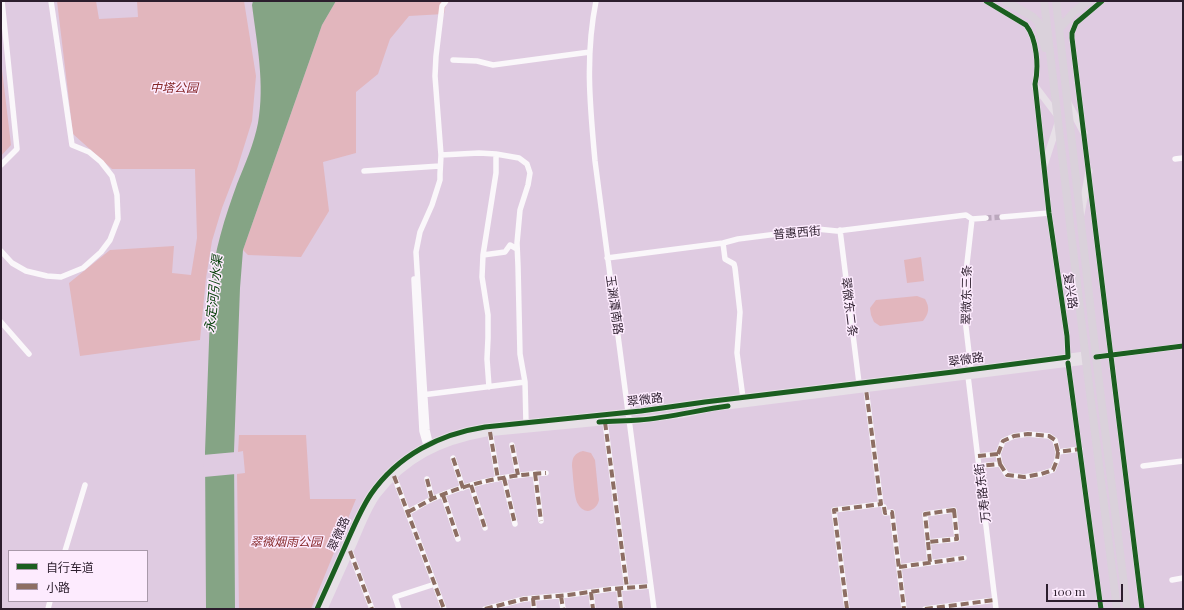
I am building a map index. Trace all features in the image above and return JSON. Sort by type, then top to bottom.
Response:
[{"type":"highway","points":[[1006,1],[1033,17],[1038,22],[1052,73]]},
{"type":"highway","name":"复兴路","points":[[1044,1],[1117,609]]},
{"type":"highway","name":"复兴路","points":[[1056,1],[1096,357],[1127,609]]},
{"type":"highway","points":[[1060,28],[1074,12],[1088,1]]},
{"type":"main road","points":[[1035,86],[1057,119],[1044,166]]},
{"type":"main road","points":[[1068,102],[1084,133]]},
{"type":"main road","points":[[1081,216],[1089,171]]},
{"type":"main road","name":"翠微路","points":[[324,609],[365,516],[376,496],[404,467],[429,446],[447,436],[466,430],[526,423],[628,417],[638,420],[1086,358]]},
{"type":"main road","name":"翠微路","points":[[317,609],[359,514],[371,494],[385,476],[418,449],[490,432],[605,422],[743,398],[969,373]]},
{"type":"street","points":[[1,164],[18,149],[2,1]]},
{"type":"street","points":[[1,251],[12,263],[26,271],[47,276],[61,277],[83,268],[101,252],[110,240],[118,219],[117,195],[112,176],[101,162],[89,152],[72,146],[51,1]]},
{"type":"street","points":[[429,446],[423,395],[416,252],[420,232],[432,205],[440,180],[440,155],[435,76],[442,6],[446,1]]},
{"type":"street","name":"玉渊潭南路","points":[[596,1],[590,52],[589,86],[595,161],[654,609]]},
{"type":"street","name":"复兴路","points":[[986,1],[1022,22],[1030,30],[1034,42],[1037,72],[1034,84],[1067,336],[1068,360],[1101,609]]},
{"type":"street","points":[[1102,1],[1076,23],[1072,33],[1072,42],[1142,609]]},
{"type":"street","points":[[453,60],[477,61],[492,65],[590,52]]},
{"type":"street","points":[[440,155],[479,153],[519,158],[526,164],[530,173],[528,185],[520,210],[516,243],[520,354],[525,382],[526,423]]},
{"type":"street","points":[[489,387],[487,358],[488,315],[482,278],[483,255],[496,173],[496,154]]},
{"type":"street","points":[[1175,159],[1183,158]]},
{"type":"street","points":[[364,171],[440,166]]},
{"type":"street","points":[[1002,217],[1050,213]]},
{"type":"street","name":"普惠西街","points":[[607,258],[817,229],[840,230],[966,215],[972,220],[986,218]]},
{"type":"street","name":"翠微东三条","points":[[969,373],[964,310],[965,281],[972,220]]},
{"type":"street","name":"翠微东二条","points":[[840,230],[859,384]]},
{"type":"street","points":[[723,243],[725,259],[734,264],[735,268],[740,312],[737,353],[743,398]]},
{"type":"street","points":[[483,255],[505,252],[510,245],[517,249]]},
{"type":"street","points":[[1,322],[29,354]]},
{"type":"street","points":[[1096,357],[1183,346]]},
{"type":"street","name":"万寿路东街","points":[[969,373],[996,609]]},
{"type":"street","points":[[423,395],[525,382]]},
{"type":"street","points":[[847,609],[834,510],[881,504],[866,389]]},
{"type":"street","points":[[605,422],[628,588]]},
{"type":"street","points":[[490,432],[501,478],[515,524]]},
{"type":"street","points":[[1028,434],[1049,436],[1055,440],[1058,452],[1053,470],[1024,477],[1007,475],[1000,464],[998,454],[1003,441],[1014,436],[1028,434]]},
{"type":"street","points":[[512,445],[518,475]]},
{"type":"street","points":[[1058,452],[1080,449]]},
{"type":"street","points":[[978,456],[998,454]]},
{"type":"street","points":[[453,458],[463,488]]},
{"type":"street","points":[[1143,466],[1183,461]]},
{"type":"street","points":[[980,466],[1000,464]]},
{"type":"street","points":[[408,512],[432,499],[472,485],[518,475],[546,473]]},
{"type":"street","points":[[535,474],[541,521]]},
{"type":"street","points":[[394,476],[444,609]]},
{"type":"street","points":[[427,479],[432,499]]},
{"type":"street","points":[[65,550],[85,485]]},
{"type":"street","points":[[472,485],[485,528]]},
{"type":"street","points":[[443,495],[458,539]]},
{"type":"street","points":[[884,507],[885,513],[892,512],[904,609]]},
{"type":"street","points":[[928,542],[957,538],[954,510],[924,514],[930,563]]},
{"type":"street","points":[[350,551],[372,609]]},
{"type":"street","points":[[898,567],[964,558]]},
{"type":"street","points":[[1172,580],[1183,578]]},
{"type":"street","points":[[399,609],[395,597],[435,584]]},
{"type":"street","points":[[485,609],[524,599],[651,586]]},
{"type":"street","points":[[619,589],[621,609]]},
{"type":"street","points":[[591,592],[593,609]]},
{"type":"street","points":[[561,596],[563,609]]},
{"type":"street","points":[[533,598],[534,609]]},
{"type":"street","points":[[925,609],[995,600]]},
{"type":"green space","name":"中塔公园","points":[[57,1],[96,1],[99,19],[138,17],[137,1],[244,1],[256,76],[252,121],[212,241],[206,278],[200,340],[80,356],[69,283],[110,250],[174,246],[172,273],[191,275],[197,238],[195,169],[112,169],[73,134]]},
{"type":"green space","points":[[336,1],[452,1],[446,4],[444,14],[409,16],[390,39],[378,74],[356,92],[356,153],[323,162],[329,211],[301,257],[248,255],[243,250],[322,25]]},
{"type":"green space","points":[[1,61],[11,145],[1,156]]},
{"type":"green space","points":[[921,257],[924,281],[907,283],[904,260]]},
{"type":"green space","points":[[917,296],[925,299],[928,305],[928,313],[923,321],[880,326],[874,322],[870,308],[876,300]]},
{"type":"green space","name":"翠微烟雨公园","points":[[239,435],[306,435],[310,499],[356,499],[311,609],[239,609],[237,474],[245,473],[243,451],[238,452]]},
{"type":"green space","points":[[583,451],[591,453],[595,460],[599,500],[598,504],[592,510],[588,511],[581,508],[577,501],[572,466],[574,456]]},
{"type":"water","name":"永定河引水渠","points":[[253,1],[336,1],[322,25],[243,250],[240,288],[234,451],[235,609],[206,609],[205,452],[212,274],[224,222],[252,146],[258,123],[261,94],[258,49],[252,5]]},
{"type":"pier","points":[[236,452],[236,474],[204,477],[203,455]]},
{"type":"tunnel","points":[[986,218],[1002,217]]},
{"type":"marked path","points":[[847,609],[834,510],[881,504],[866,389]]},
{"type":"marked path","points":[[605,422],[627,588]]},
{"type":"marked path","points":[[490,432],[498,479]]},
{"type":"marked path","points":[[998,454],[1003,441],[1014,436],[1028,434],[1049,436],[1055,440],[1058,452]]},
{"type":"marked path","points":[[512,445],[518,475]]},
{"type":"marked path","points":[[1000,464],[1007,475],[1024,477],[1041,474],[1053,470],[1058,452],[1080,449]]},
{"type":"marked path","points":[[978,456],[998,454],[1000,464],[979,466]]},
{"type":"marked path","points":[[453,458],[463,488]]},
{"type":"marked path","points":[[535,473],[541,521]]},
{"type":"marked path","points":[[408,512],[446,493],[474,484],[502,478],[546,473]]},
{"type":"marked path","points":[[394,476],[444,609]]},
{"type":"marked path","points":[[504,478],[515,524]]},
{"type":"marked path","points":[[427,479],[432,499]]},
{"type":"marked path","points":[[471,485],[485,528]]},
{"type":"marked path","points":[[443,495],[458,539]]},
{"type":"marked path","points":[[884,507],[885,513],[892,512],[904,609]]},
{"type":"marked path","points":[[954,510],[957,539],[928,542],[925,514],[954,510]]},
{"type":"marked path","points":[[928,542],[930,563]]},
{"type":"marked path","points":[[350,551],[372,609]]},
{"type":"marked path","points":[[899,567],[964,558]]},
{"type":"marked path","points":[[485,609],[524,599],[651,586]]},
{"type":"marked path","points":[[619,589],[621,609]]},
{"type":"marked path","points":[[591,592],[593,609]]},
{"type":"marked path","points":[[561,596],[563,609]]},
{"type":"marked path","points":[[533,598],[534,609]]},
{"type":"marked path","points":[[925,609],[995,600]]},
{"type":"cycle path","points":[[317,609],[358,518],[371,494],[382,480],[407,458],[421,448],[452,435],[485,427],[641,411],[1068,357],[1067,336],[1049,213],[1035,84],[1037,70],[1035,45],[1026,25],[986,1]]},
{"type":"cycle path","points":[[1102,1],[1076,23],[1072,33],[1072,38],[1142,609]]},
{"type":"cycle path","points":[[1096,357],[1183,346]]},
{"type":"cycle path","points":[[1068,363],[1101,609]]},
{"type":"cycle path","points":[[599,422],[650,419],[728,406]]}]
